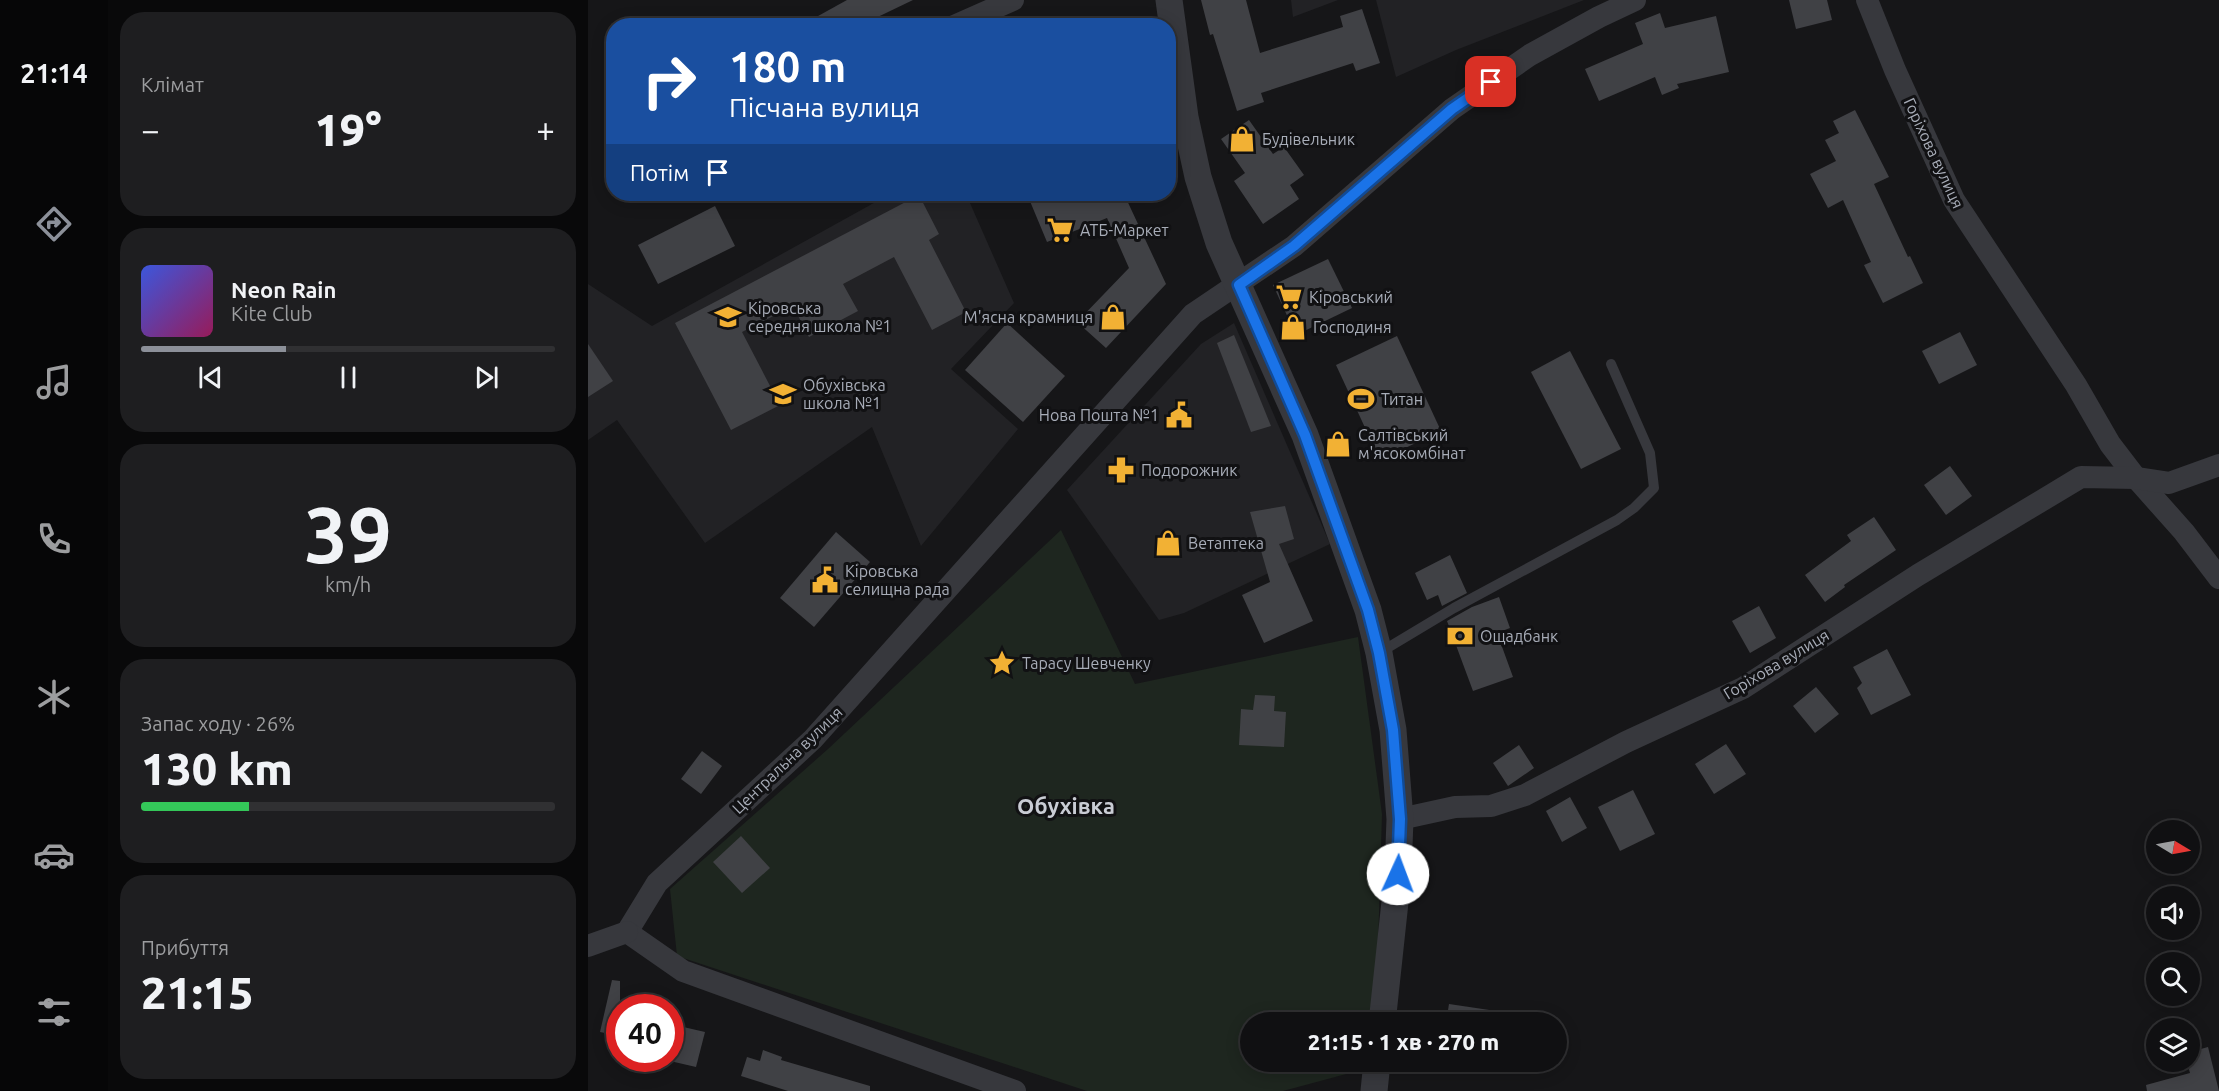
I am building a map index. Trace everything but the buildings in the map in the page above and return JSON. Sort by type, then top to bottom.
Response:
[{"type":"street","points":[[972,18],[1013,0]]},
{"type":"street","points":[[1168,0],[1171,18]]},
{"type":"street","name":"Центральна вулиця","points":[[627,932],[657,883],[813,738],[1193,314],[1294,246],[1452,109],[1530,55],[1635,0]]},
{"type":"street","name":"Горіхова вулиця","points":[[1867,0],[1895,70],[1954,200],[2076,385],[2110,444],[2136,478],[2184,532],[2219,578]]},
{"type":"street","points":[[1176,55],[1185,117],[1198,177],[1219,243],[1305,435],[1368,610],[1379,653],[1393,730],[1400,819],[1398,874],[1383,1012]]},
{"type":"street","name":"Горіхова вулиця","points":[[1400,819],[1455,807],[1491,806],[1525,795],[1626,742],[1743,688],[1918,576],[2081,477],[2136,478],[2169,483],[2219,465]]},
{"type":"street","points":[[588,946],[627,932],[683,971],[1015,1091]]},
{"type":"street","points":[[1374,1091],[1376,1072]]},
{"type":"lane","points":[[1379,653],[1454,608],[1617,520],[1634,508],[1654,488],[1650,453],[1611,364]]},
{"type":"shaded area","points":[[1291,0],[1338,0],[1293,17]]},
{"type":"shaded area","points":[[1376,0],[1584,0],[1456,50],[1396,77]]},
{"type":"shaded area","name":"Обухівська школа №1","points":[[877,201],[969,201],[1014,303],[951,369],[1018,429],[921,546],[872,427],[705,543],[617,420],[588,440],[588,284],[652,326]]},
{"type":"shaded area","points":[[1234,323],[1330,544],[1184,613],[1159,620],[1067,490],[1201,344]]},
{"type":"shaded area","points":[[1061,530],[1135,684],[1358,637],[1382,814],[1377,979],[1371,1012],[1240,1012],[1240,1072],[1354,1072],[1283,1091],[1087,1091],[677,956],[670,889],[828,749]]},
{"type":"place","name":"Будівельник","points":[[1242,139]]},
{"type":"place","name":"АТБ-Маркет","points":[[1060,230]]},
{"type":"place","name":"Кіровський","points":[[1289,297]]},
{"type":"place","name":"Кіровська середня школа №1","points":[[728,317]]},
{"type":"place","name":"М'ясна крамниця","points":[[1113,317]]},
{"type":"place","name":"Господиня","points":[[1293,327]]},
{"type":"place","name":"Обухівська школа №1","points":[[783,394]]},
{"type":"place","name":"Титан","points":[[1361,399]]},
{"type":"place","name":"Нова Пошта №1","points":[[1179,415]]},
{"type":"place","name":"Салтівський м'ясокомбінат","points":[[1338,444]]},
{"type":"place","name":"Подорожник","points":[[1121,470]]},
{"type":"place","name":"Ветаптека","points":[[1168,543]]},
{"type":"place","name":"Кіровська селищна рада","points":[[825,580]]},
{"type":"place","name":"Ощадбанк","points":[[1460,636]]},
{"type":"place","name":"Тарасу Шевченку","points":[[1002,663]]},
{"type":"district","name":"Обухівка","points":[[1066,806]]},
{"type":"route","points":[[1398,874],[1400,819],[1393,730],[1379,653],[1368,610],[1305,435],[1239,285],[1294,246],[1452,109],[1491,82]]}]
